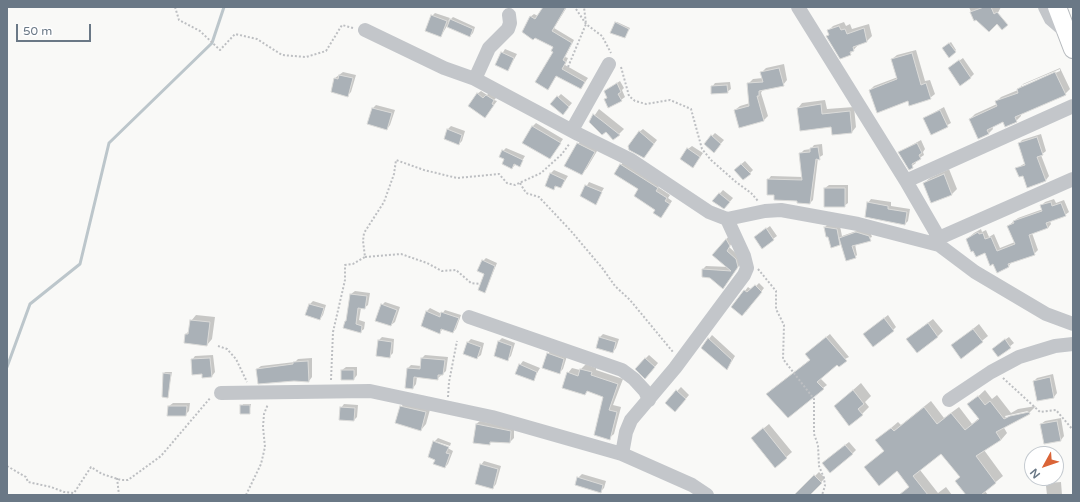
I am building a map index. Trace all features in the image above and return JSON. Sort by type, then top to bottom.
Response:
[{"type":"main road","points":[[1056,7],[1070,41]]},
{"type":"street","points":[[798,7],[906,181],[939,242],[975,272],[1046,314],[1073,324]]},
{"type":"street","points":[[1045,7],[1051,19],[1070,41]]},
{"type":"street","points":[[475,79],[489,48],[508,29],[510,23],[509,15]]},
{"type":"street","points":[[365,30],[444,68],[475,79],[631,160],[709,212],[727,219],[765,211],[781,210],[858,224],[939,242],[1073,179]]},
{"type":"street","points":[[575,132],[612,63]]},
{"type":"street","points":[[906,181],[1073,106]]},
{"type":"street","points":[[622,454],[626,432],[631,420],[680,361],[744,275],[747,268],[744,256],[733,236],[727,219]]},
{"type":"street","points":[[469,317],[622,370],[634,379],[645,391],[649,400]]},
{"type":"street","points":[[949,400],[991,372],[1019,357],[1038,350],[1073,344]]},
{"type":"street","points":[[221,393],[370,391],[492,417],[622,454],[692,484],[706,495]]},
{"type":"path","points":[[175,7],[178,20],[200,31],[220,50],[235,34],[257,39],[282,55],[306,57],[326,51],[342,25],[365,30]]},
{"type":"path","points":[[568,67],[586,24],[584,7]]},
{"type":"path","points":[[576,9],[586,24],[602,36],[612,63],[621,67],[629,96],[635,101],[646,104],[670,100],[691,109],[702,149],[726,174],[751,193],[765,211]]},
{"type":"path","points":[[365,257],[363,241],[364,233],[384,202],[394,174],[396,160],[424,170],[457,178],[500,174],[507,183],[515,185],[541,173],[562,154],[575,132]]},
{"type":"path","points":[[520,183],[526,193],[539,197],[580,240],[615,286],[630,300],[680,361]]},
{"type":"path","points":[[330,392],[333,332],[345,280],[345,265],[353,264],[365,257],[401,254],[428,263],[442,271],[456,270],[471,283],[480,284]]},
{"type":"path","points":[[747,268],[757,268],[776,291],[776,309],[784,325],[783,359],[814,400],[814,434],[818,445],[819,466],[824,478],[825,486],[822,495]]},
{"type":"path","points":[[448,408],[449,382],[458,341]]},
{"type":"path","points":[[218,346],[227,349],[236,359],[246,377],[250,392]]},
{"type":"path","points":[[991,372],[1007,379],[1024,398],[1040,412],[1056,410],[1073,430]]},
{"type":"path","points":[[246,495],[261,464],[264,447],[264,414],[268,404],[283,392]]},
{"type":"path","points":[[7,466],[26,477],[28,482],[51,487],[64,492],[74,492],[91,467],[102,474],[128,480],[161,456],[210,397],[221,393]]},
{"type":"path","points":[[117,478],[119,495]]},
{"type":"building","points":[[543,7],[566,7],[552,31],[572,43],[563,60],[566,62],[562,69],[585,82],[581,89],[556,76],[548,90],[535,82],[553,52],[551,51],[553,47],[535,38],[533,40],[522,32],[530,16],[535,19]]},
{"type":"building","points":[[984,7],[991,7],[994,14],[997,12],[1008,25],[1002,30],[997,24],[989,32],[976,20],[974,21],[970,12]]},
{"type":"building","points":[[431,15],[447,21],[441,37],[425,31]]},
{"type":"building","points":[[450,19],[473,29],[470,37],[447,27]]},
{"type":"building","points":[[615,22],[629,29],[625,38],[610,33]]},
{"type":"building","points":[[839,26],[841,30],[845,29],[847,34],[864,28],[867,42],[853,47],[854,51],[850,52],[851,55],[840,59],[826,36],[829,35],[827,30]]},
{"type":"building","points":[[949,43],[956,52],[949,58],[942,48]]},
{"type":"building","points":[[501,52],[514,58],[508,71],[495,65]]},
{"type":"building","points":[[912,53],[921,85],[926,83],[931,99],[909,106],[908,101],[877,113],[869,90],[897,79],[891,59]]},
{"type":"building","points":[[959,60],[971,78],[960,86],[948,68]]},
{"type":"building","points":[[779,68],[784,86],[759,91],[759,96],[757,96],[764,121],[739,128],[734,110],[749,106],[747,83],[763,82],[760,72]]},
{"type":"building","points":[[1055,72],[1066,95],[1015,117],[1017,122],[1005,127],[1003,122],[987,130],[989,134],[978,139],[969,119],[997,106],[995,101],[1018,93],[1017,89]]},
{"type":"building","points":[[339,75],[353,78],[348,97],[331,92],[334,78],[338,79]]},
{"type":"building","points":[[617,83],[621,92],[618,94],[622,101],[608,108],[604,99],[607,98],[604,91]]},
{"type":"building","points":[[727,85],[728,93],[711,94],[711,86]]},
{"type":"building","points":[[477,93],[483,98],[486,95],[494,100],[492,104],[494,105],[485,118],[468,106]]},
{"type":"building","points":[[557,96],[569,107],[563,115],[550,104]]},
{"type":"building","points":[[821,104],[822,114],[850,111],[852,133],[832,135],[831,127],[800,131],[797,108]]},
{"type":"building","points":[[372,108],[392,113],[387,130],[367,124]]},
{"type":"building","points":[[940,110],[948,127],[931,135],[923,118]]},
{"type":"building","points":[[593,114],[620,135],[613,140],[606,132],[602,135],[589,122]]},
{"type":"building","points":[[532,126],[561,143],[550,159],[522,143]]},
{"type":"building","points":[[447,129],[462,135],[459,145],[444,139]]},
{"type":"building","points":[[639,131],[654,144],[644,158],[629,150],[628,146]]},
{"type":"building","points":[[711,135],[721,144],[714,153],[704,144]]},
{"type":"building","points":[[1037,137],[1043,155],[1037,157],[1046,181],[1027,188],[1023,176],[1019,177],[1015,168],[1025,165],[1018,143]]},
{"type":"building","points":[[577,143],[595,152],[582,175],[564,166]]},
{"type":"building","points":[[917,143],[922,153],[919,155],[921,159],[912,164],[913,168],[909,170],[898,152]]},
{"type":"building","points":[[818,147],[820,160],[816,159],[810,204],[797,203],[797,201],[774,200],[774,195],[767,195],[767,179],[802,180],[799,153],[810,152],[810,148]]},
{"type":"building","points":[[687,148],[700,157],[693,168],[680,159]]},
{"type":"building","points":[[502,150],[523,160],[520,167],[514,164],[512,169],[502,164],[504,159],[499,157]]},
{"type":"building","points":[[620,164],[658,188],[656,191],[667,198],[665,201],[670,204],[661,218],[653,213],[655,210],[634,196],[638,189],[614,174]]},
{"type":"building","points":[[741,164],[751,174],[743,180],[734,170]]},
{"type":"building","points":[[550,173],[565,180],[561,188],[555,186],[554,190],[545,186]]},
{"type":"building","points":[[944,174],[952,195],[931,203],[923,183]]},
{"type":"building","points":[[585,185],[602,192],[596,205],[580,196]]},
{"type":"building","points":[[824,188],[845,188],[845,207],[824,207]]},
{"type":"building","points":[[719,193],[730,202],[724,209],[712,201]]},
{"type":"building","points":[[867,202],[888,206],[888,209],[907,212],[905,225],[865,217]]},
{"type":"building","points":[[1051,202],[1052,206],[1061,203],[1066,216],[1046,223],[1048,228],[1029,235],[1035,255],[1008,264],[1009,267],[997,273],[993,264],[990,266],[985,253],[976,257],[973,251],[971,252],[966,239],[978,232],[979,234],[983,233],[985,239],[991,237],[997,251],[1015,244],[1007,226],[1014,223],[1013,221],[1042,211],[1040,205]]},
{"type":"building","points":[[824,227],[837,229],[840,245],[831,248],[828,237],[826,237]]},
{"type":"building","points":[[766,228],[774,240],[762,249],[754,237]]},
{"type":"building","points":[[856,232],[869,236],[871,241],[852,246],[856,258],[846,261],[839,238]]},
{"type":"building","points":[[726,239],[730,246],[727,251],[736,259],[738,267],[723,289],[710,278],[702,277],[702,269],[731,271],[712,255]]},
{"type":"building","points":[[482,260],[495,266],[485,293],[478,290],[484,274],[477,271]]},
{"type":"building","points":[[755,285],[762,292],[742,316],[731,307],[744,290],[747,292]]},
{"type":"building","points":[[350,294],[367,296],[365,309],[358,308],[356,324],[362,326],[361,333],[343,328],[346,321]]},
{"type":"building","points":[[309,304],[324,308],[320,320],[305,315]]},
{"type":"building","points":[[381,304],[397,310],[391,326],[375,321]]},
{"type":"building","points":[[426,311],[440,317],[441,312],[459,318],[453,333],[441,329],[440,334],[421,326]]},
{"type":"building","points":[[884,318],[894,331],[873,347],[863,334]]},
{"type":"building","points":[[190,320],[210,322],[207,346],[184,343],[185,334],[188,334]]},
{"type":"building","points":[[928,323],[938,337],[917,353],[906,339]]},
{"type":"building","points":[[973,329],[983,342],[961,359],[951,345]]},
{"type":"building","points":[[599,337],[616,342],[613,353],[596,348]]},
{"type":"building","points":[[826,337],[847,361],[839,367],[837,365],[817,382],[824,389],[788,418],[766,394],[810,360],[805,354]]},
{"type":"building","points":[[708,338],[732,360],[727,370],[701,348]]},
{"type":"building","points":[[1005,339],[1011,348],[998,357],[992,349]]},
{"type":"building","points":[[378,340],[392,342],[390,358],[376,356]]},
{"type":"building","points":[[498,341],[512,346],[508,361],[494,356]]},
{"type":"building","points":[[467,342],[481,347],[477,359],[463,354]]},
{"type":"building","points":[[547,353],[564,359],[560,374],[542,368]]},
{"type":"building","points":[[210,358],[212,377],[202,378],[202,374],[192,375],[191,359]]},
{"type":"building","points":[[421,358],[445,360],[443,375],[438,375],[438,380],[414,377],[413,389],[405,388],[407,368],[420,369]]},
{"type":"building","points":[[645,358],[655,367],[645,379],[635,369]]},
{"type":"building","points":[[308,361],[309,382],[294,381],[258,384],[256,369],[293,364],[293,362]]},
{"type":"building","points":[[519,364],[537,372],[534,381],[515,374]]},
{"type":"building","points":[[580,369],[592,372],[591,375],[618,384],[609,410],[617,412],[610,440],[594,435],[603,397],[587,391],[585,395],[562,388],[567,372],[578,376]]},
{"type":"building","points":[[341,370],[354,370],[354,380],[341,380]]},
{"type":"building","points":[[163,373],[171,374],[168,398],[162,397]]},
{"type":"building","points":[[1050,377],[1054,398],[1037,401],[1033,381]]},
{"type":"building","points":[[676,390],[686,399],[675,412],[665,403]]},
{"type":"building","points":[[853,390],[864,404],[858,409],[863,415],[849,426],[834,406]]},
{"type":"building","points":[[978,396],[985,405],[990,401],[1004,419],[1010,416],[1029,412],[1030,414],[996,432],[1001,440],[976,456],[996,483],[981,495],[966,495],[955,481],[960,477],[941,454],[913,476],[928,495],[899,495],[909,487],[897,471],[879,486],[864,467],[884,451],[875,440],[891,428],[894,431],[924,407],[937,424],[951,413],[965,430],[979,419],[967,404]]},
{"type":"building","points":[[240,405],[250,405],[250,414],[240,414]]},
{"type":"building","points":[[168,406],[187,406],[186,416],[167,416]]},
{"type":"building","points":[[400,406],[426,412],[421,431],[395,423]]},
{"type":"building","points":[[340,407],[355,408],[354,421],[339,420]]},
{"type":"building","points":[[1057,421],[1061,441],[1044,444],[1040,424]]},
{"type":"building","points":[[476,424],[511,431],[510,443],[490,442],[490,445],[473,443]]},
{"type":"building","points":[[763,428],[787,458],[775,468],[751,438]]},
{"type":"building","points":[[433,441],[449,447],[446,453],[450,454],[445,468],[433,464],[435,460],[428,457]]},
{"type":"building","points":[[845,445],[853,454],[830,473],[822,463]]},
{"type":"building","points":[[480,464],[498,469],[493,489],[475,484]]},
{"type":"building","points":[[814,475],[822,483],[810,495],[794,495]]},
{"type":"building","points":[[577,477],[603,485],[601,493],[575,485]]},
{"type":"waterway","points":[[7,367],[30,304],[80,264],[109,143],[212,43],[224,7]]}]
